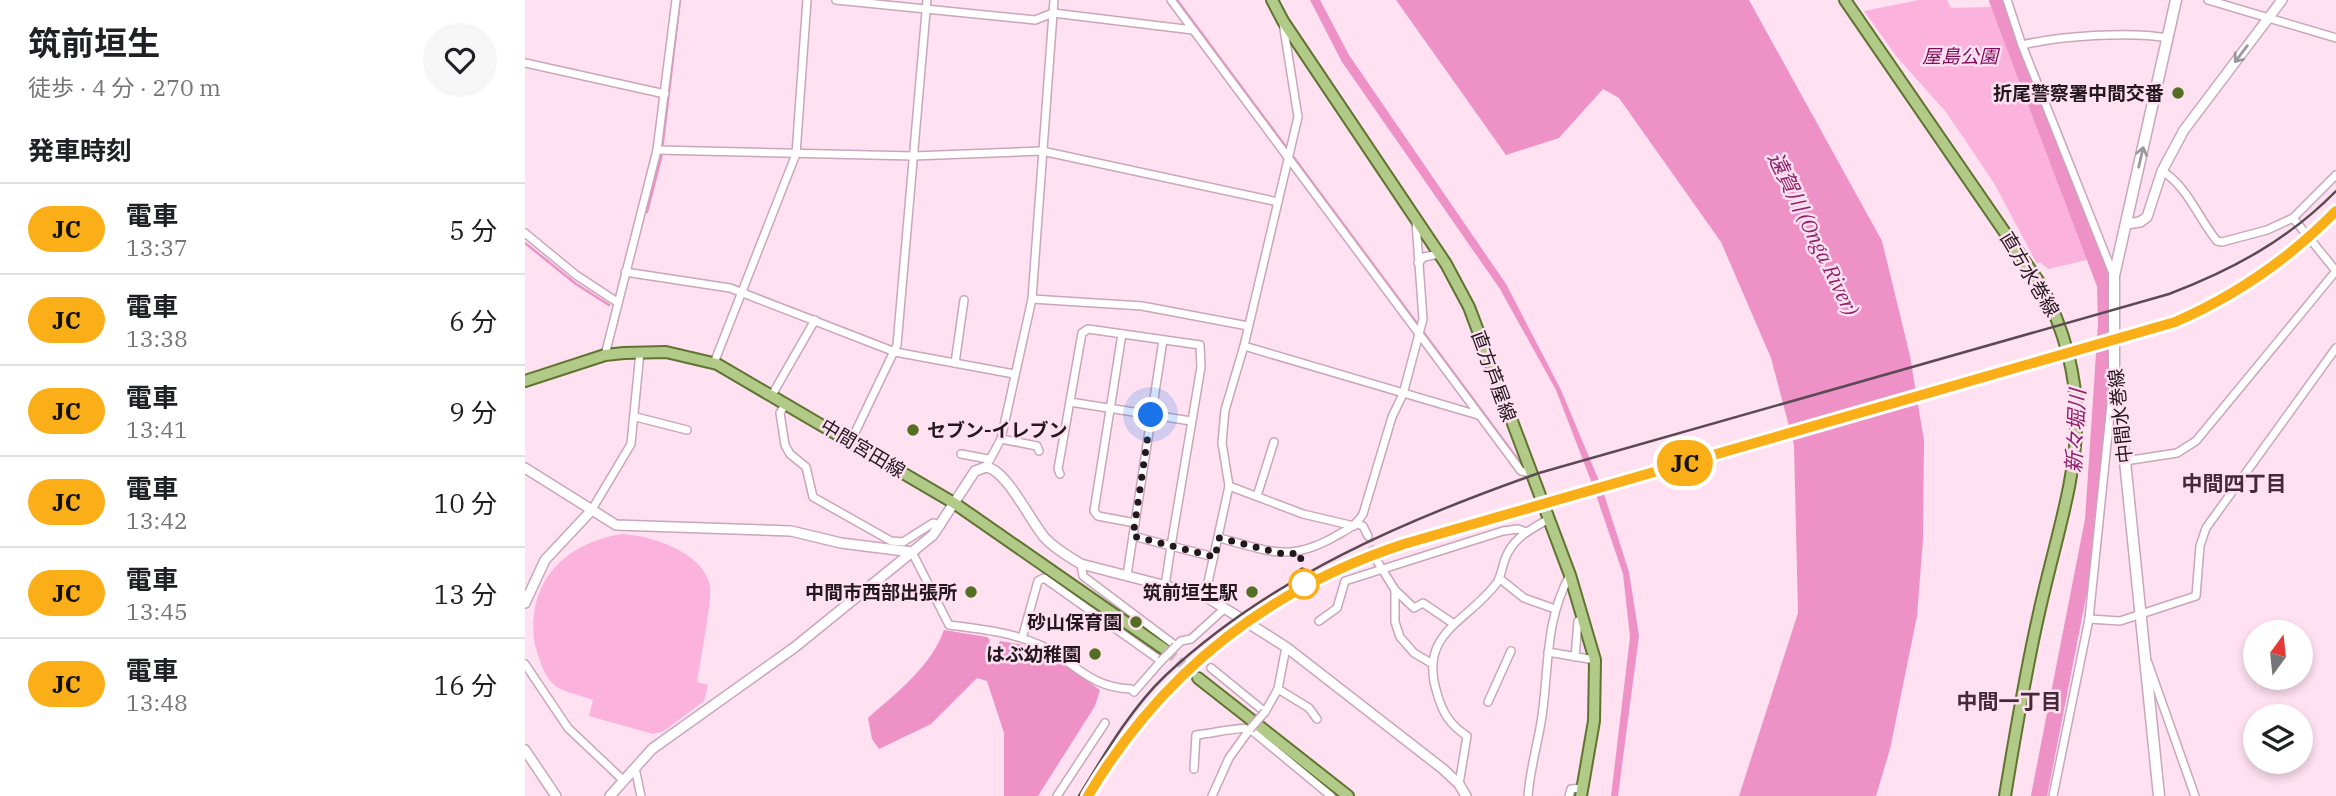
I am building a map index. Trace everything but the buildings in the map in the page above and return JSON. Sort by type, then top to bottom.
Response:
[{"type":"main road","name":"直方芦屋線","points":[[1272,0],[1283,21],[1439,254],[1469,307],[1547,520],[1570,575],[1595,660],[1594,721],[1582,792]]},
{"type":"main road","name":"直方水巻線","points":[[1845,0],[2041,285],[2058,317],[2074,369],[2078,411],[2073,464],[2039,615],[2005,796]]},
{"type":"main road","name":"中間水巻線","points":[[2159,796],[2125,461],[2114,383],[2114,276],[2176,0]]},
{"type":"main road","name":"中間宮田線","points":[[525,381],[605,355],[640,352],[689,355],[714,363],[786,402],[954,503],[1168,653]]},
{"type":"main road","points":[[1198,678],[1348,796]]},
{"type":"street","points":[[605,355],[657,150],[676,0]]},
{"type":"street","points":[[714,363],[796,154],[807,0]]},
{"type":"street","points":[[836,0],[1035,20],[1053,13],[1193,30]]},
{"type":"street","points":[[851,441],[895,352],[927,0]]},
{"type":"street","points":[[610,796],[652,749],[795,647],[912,552],[941,525],[975,471],[987,463],[1001,439],[1032,299],[1054,0]]},
{"type":"street","points":[[1171,0],[1521,471],[1530,473]]},
{"type":"street","points":[[2007,0],[2022,45],[2114,276]]},
{"type":"street","points":[[2208,0],[2336,38]]},
{"type":"street","points":[[2239,9],[2241,0]]},
{"type":"street","points":[[2126,224],[2140,222],[2147,217],[2162,171],[2184,130],[2282,0]]},
{"type":"street","points":[[1205,596],[1229,486],[1222,425],[1244,346],[1298,117],[1298,101],[1283,21]]},
{"type":"street","points":[[2022,45],[2044,40],[2147,34],[2168,38]]},
{"type":"street","points":[[525,63],[665,94]]},
{"type":"street","points":[[657,150],[913,156],[1042,152],[1278,202]]},
{"type":"street","points":[[2162,171],[2181,186],[2217,241],[2267,230],[2293,218],[2336,175]]},
{"type":"street","points":[[2125,461],[2164,457],[2196,441],[2336,271],[2293,218]]},
{"type":"street","points":[[1219,538],[1284,554],[1300,553],[1355,525],[1363,514],[1392,417],[1403,394],[1423,319],[1416,222]]},
{"type":"street","points":[[525,233],[576,275],[617,302]]},
{"type":"street","points":[[1418,263],[1424,257],[1439,254]]},
{"type":"street","points":[[625,272],[743,292],[895,352],[1014,374]]},
{"type":"street","points":[[1032,299],[1142,306],[1248,326]]},
{"type":"street","points":[[955,363],[964,300]]},
{"type":"street","points":[[772,394],[815,320]]},
{"type":"street","points":[[1061,474],[1058,469],[1082,333],[1087,329],[1200,345],[1203,352],[1165,586]]},
{"type":"street","points":[[1122,334],[1094,511],[1098,516],[1135,523]]},
{"type":"street","points":[[1126,575],[1163,340]]},
{"type":"street","points":[[1244,346],[1479,415]]},
{"type":"street","points":[[2089,619],[2120,621],[2196,596],[2200,546],[2206,528],[2336,348]]},
{"type":"street","points":[[525,603],[545,560],[591,511],[628,453],[636,417],[640,352]]},
{"type":"street","points":[[2053,796],[2089,619],[2102,514],[2110,396],[2114,383]]},
{"type":"street","points":[[786,402],[780,413],[785,445],[790,454],[806,467],[813,498],[891,541],[903,542],[933,523],[941,525]]},
{"type":"street","points":[[1070,402],[1191,421]]},
{"type":"street","points":[[636,417],[687,430]]},
{"type":"street","points":[[1001,439],[1037,446],[1039,451]]},
{"type":"street","points":[[1257,496],[1274,442]]},
{"type":"street","points":[[961,454],[987,463],[998,473],[1044,536],[1081,564],[1205,596],[1286,647],[1459,784],[1466,796]]},
{"type":"street","points":[[525,468],[616,525],[791,531],[841,543],[912,552]]},
{"type":"street","points":[[1229,486],[1303,514],[1363,526],[1368,536]]},
{"type":"street","points":[[1459,784],[1467,736],[1442,710],[1431,676],[1431,663],[1441,638],[1499,578],[1512,545],[1526,532],[1547,520]]},
{"type":"street","points":[[1319,621],[1337,608],[1345,581],[1378,565],[1503,531],[1518,529],[1526,532]]},
{"type":"street","points":[[1133,536],[1215,557]]},
{"type":"street","points":[[912,552],[949,625],[1023,638],[1043,647],[1107,688],[1131,689],[1134,692],[1181,641],[1191,639],[1224,609]]},
{"type":"street","points":[[1081,564],[1083,576],[1168,653]]},
{"type":"street","points":[[1378,565],[1395,590],[1414,608],[1423,603],[1454,624]]},
{"type":"street","points":[[1528,796],[1531,762],[1542,718],[1555,609],[1570,575]]},
{"type":"street","points":[[1023,638],[1038,581],[1044,578],[1168,653]]},
{"type":"street","points":[[1499,578],[1524,598],[1555,609]]},
{"type":"street","points":[[1395,590],[1395,622],[1400,637],[1413,653],[1431,663]]},
{"type":"street","points":[[1576,657],[1578,621]]},
{"type":"street","points":[[1212,796],[1229,758],[1265,712],[1278,689],[1286,647]]},
{"type":"street","points":[[1488,702],[1511,651]]},
{"type":"street","points":[[1548,652],[1595,660]]},
{"type":"street","points":[[2145,655],[2195,796]]},
{"type":"street","points":[[525,664],[568,728],[624,781]]},
{"type":"street","points":[[1211,668],[1265,712]]},
{"type":"street","points":[[1278,689],[1309,708],[1317,719]]},
{"type":"street","points":[[1057,796],[1105,723]]},
{"type":"street","points":[[1194,769],[1196,735],[1228,733],[1243,727],[1250,729],[1331,796]]},
{"type":"street","points":[[525,750],[556,796]]},
{"type":"street","points":[[635,768],[641,796]]},
{"type":"street","points":[[1569,796],[1571,789],[1582,792]]},
{"type":"green space","name":"屋島公園","points":[[1919,0],[1947,0],[1951,8],[1991,7],[2043,125],[2091,259],[2048,269],[2040,262],[2037,264],[1994,183],[1946,112],[1897,57],[1864,11]]},
{"type":"green space","points":[[622,534],[660,542],[687,555],[706,574],[710,586],[708,618],[697,682],[708,685],[704,701],[664,731],[653,734],[589,716],[593,700],[567,692],[553,684],[544,671],[535,645],[536,602],[553,569],[583,546]]},
{"type":"water","points":[[1310,0],[1320,0],[1349,55],[1506,284],[1561,390],[1602,488],[1629,572],[1639,636],[1618,796],[1611,796],[1630,637],[1623,574],[1556,390],[1500,289],[1342,62]]},
{"type":"water","name":"遠賀川 (Onga River)","points":[[1396,0],[1749,0],[1882,241],[1910,356],[1924,441],[1923,539],[1917,616],[1890,749],[1876,796],[1739,796],[1798,613],[1794,445],[1771,358],[1721,242],[1619,98],[1603,89],[1559,138],[1506,155]]},
{"type":"water","points":[[944,630],[987,637],[990,640],[985,654],[992,660],[1000,641],[1041,648],[1100,690],[1095,706],[1038,796],[1004,796],[1004,733],[987,681],[977,678],[931,724],[879,749],[872,739],[868,718],[922,668]]},
{"type":"waterway","points":[[647,212],[661,158],[680,0]]},
{"type":"waterway","points":[[1177,0],[1522,465]]},
{"type":"waterway","name":"新々堀川","points":[[1997,0],[2105,285],[2106,324],[2093,520],[2039,796]]},
{"type":"waterway","points":[[525,243],[576,284],[609,305]]},
{"type":"tunnel","points":[[1368,536],[1377,561]]},
{"type":"tunnel","points":[[1167,651],[1198,678]]},
{"type":"railway","points":[[1079,796],[1130,717],[1166,675],[1207,640],[1250,609],[1295,580],[1342,555],[1439,511],[1539,473],[2169,294],[2215,275],[2258,252],[2299,224],[2336,191]]},
{"type":"railway","points":[[1306,583],[1404,544],[2175,322],[2220,300],[2261,275],[2300,245],[2336,211]]},
{"type":"railway","points":[[1158,700],[1193,665]]},
{"type":"train","name":"JC","points":[[1088,796],[1120,746],[1164,692],[1244,621],[1304,584],[1380,551],[1534,505],[2049,361],[2175,322],[2237,292],[2268,271],[2313,235],[2336,211]]},
{"type":"place","name":"折尾警察署中間交番","points":[[2178,93]]},
{"type":"place","name":"セブン-イレブン","points":[[913,430]]},
{"type":"place","name":"中間市西部出張所","points":[[971,592]]},
{"type":"place","name":"筑前垣生駅","points":[[1252,592]]},
{"type":"place","name":"砂山保育園","points":[[1136,622]]},
{"type":"place","name":"はぶ幼稚園","points":[[1095,654]]},
{"type":"district","name":"中間四丁目","points":[[2234,484]]},
{"type":"district","name":"中間一丁目","points":[[2009,702]]},
{"type":"route","points":[[1151,415],[1133,536],[1215,557],[1219,538],[1284,554],[1300,553],[1304,584]]}]
